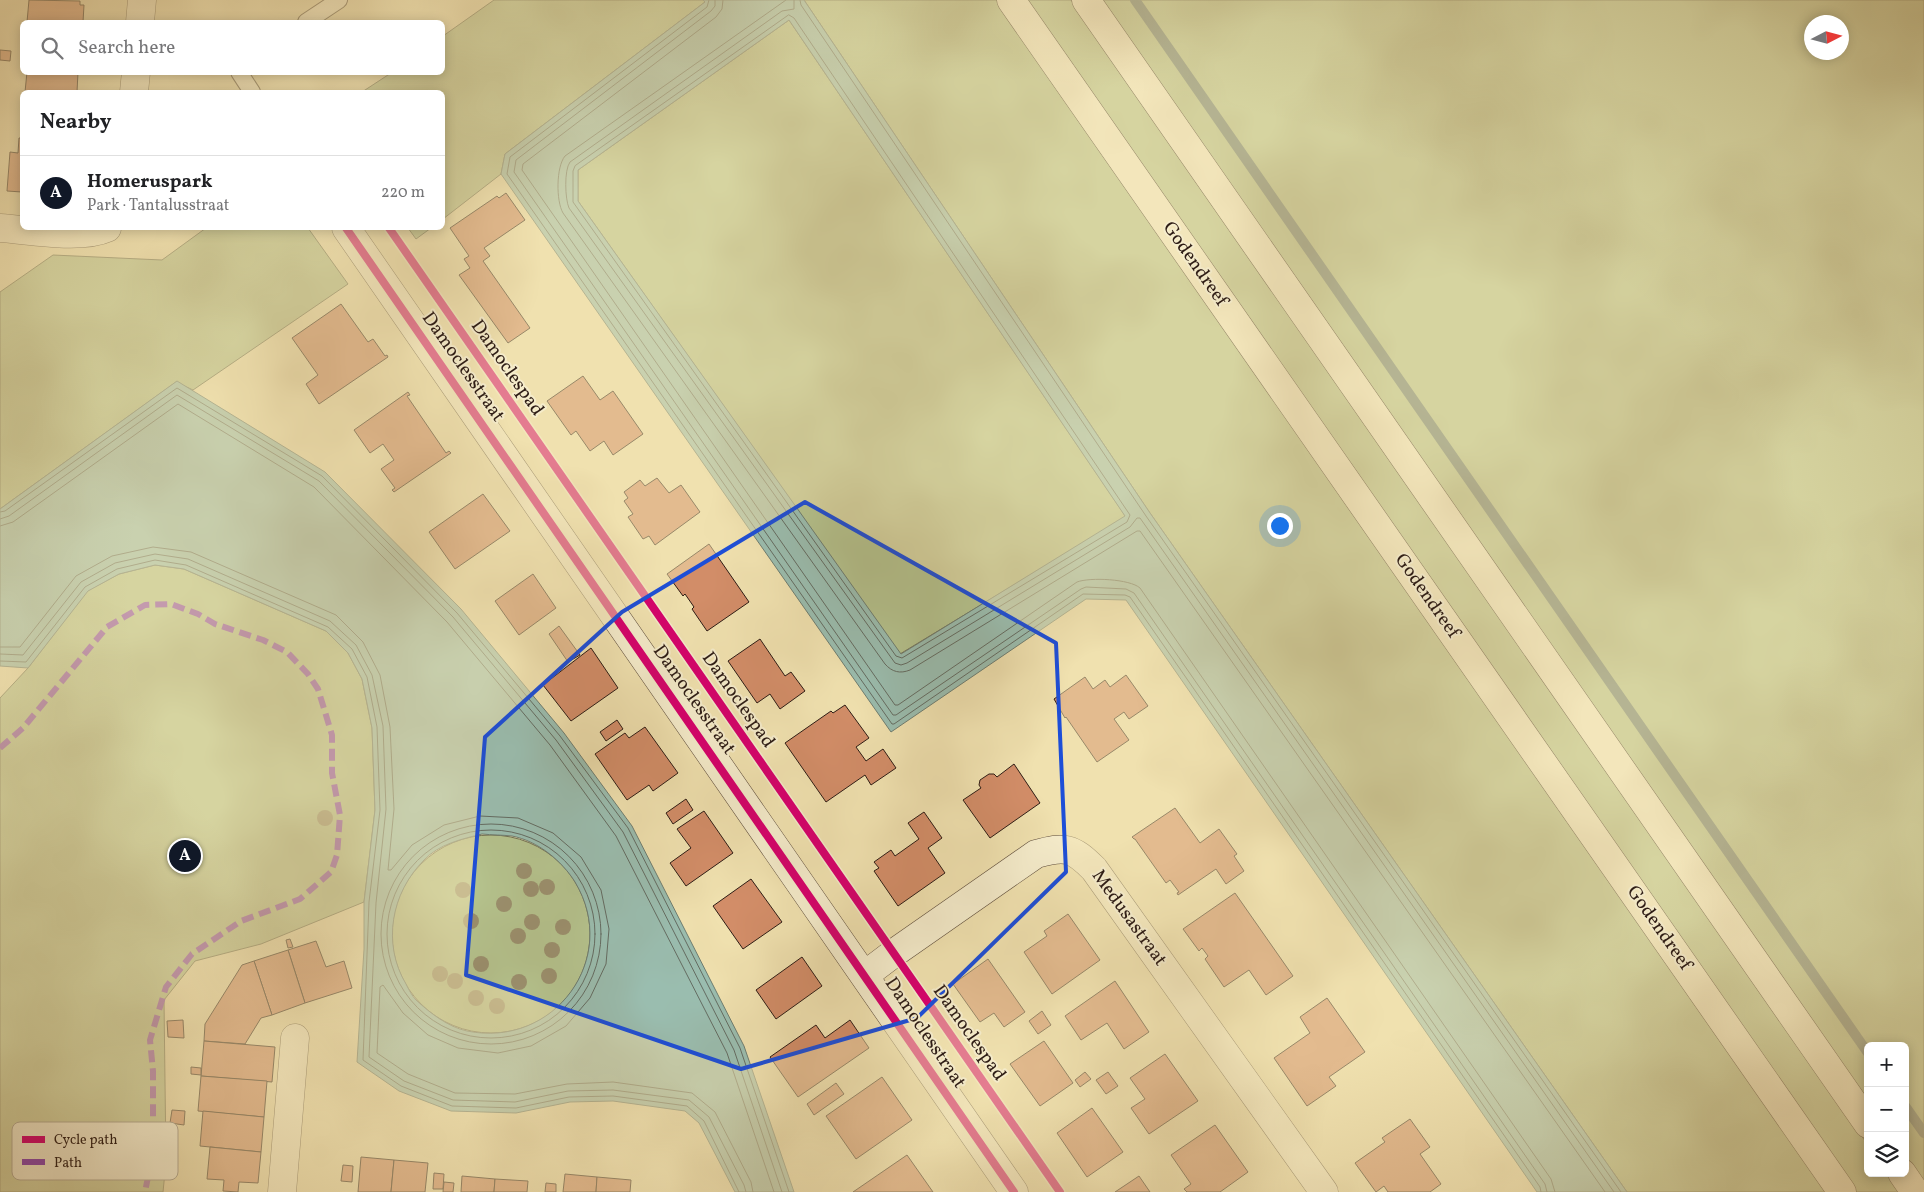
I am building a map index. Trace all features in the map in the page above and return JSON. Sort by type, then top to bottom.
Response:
[{"type":"main road","points":[[140,20],[142,0]]},
{"type":"main road","name":"Godendreef","points":[[1011,0],[1842,1192]]},
{"type":"main road","points":[[1086,0],[1864,1118]]},
{"type":"main road","points":[[134,90],[136,75]]},
{"type":"main road","points":[[0,228],[20,230]]},
{"type":"main road","points":[[26,230],[77,234],[102,230]]},
{"type":"main road","name":"Damoclesstraat","points":[[347,230],[1014,1192]]},
{"type":"main road","name":"Medusastraat","points":[[865,975],[1036,854],[1056,848],[1078,853],[1094,869],[1324,1192]]},
{"type":"main road","points":[[282,1192],[295,1038]]},
{"type":"main road","points":[[1905,1177],[1915,1192]]},
{"type":"lane","points":[[309,20],[339,0]]},
{"type":"lane","points":[[241,75],[251,90]]},
{"type":"highlighted area","points":[[805,502],[1056,643],[1066,872],[917,1018],[741,1069],[466,975],[485,737],[622,612]]},
{"type":"green space","points":[[494,0],[703,0],[705,2],[505,154],[501,174],[445,217],[445,90],[365,90],[388,75],[445,75],[445,35]]},
{"type":"green space","points":[[804,0],[997,0],[1829,1192],[1627,1192],[1150,513]]},
{"type":"green space","points":[[1022,0],[1071,0],[1864,1139],[1864,1177],[1891,1177],[1901,1192],[1851,1192]]},
{"type":"green space","points":[[1093,0],[1924,0],[1924,1192],[1909,1171],[1909,1042],[1864,1042],[1864,1105]]},
{"type":"green space","points":[[789,20],[1126,517],[900,654],[578,201],[578,170]]},
{"type":"green space","points":[[203,230],[309,230],[348,284],[193,390],[176,382],[0,509],[0,292],[53,255],[162,260]]},
{"type":"green space","points":[[409,230],[428,230],[416,239]]},
{"type":"green space","points":[[155,565],[184,569],[326,631],[348,653],[362,679],[372,728],[375,810],[364,902],[261,944],[195,961],[164,1000],[166,1122],[12,1122],[12,1180],[164,1180],[163,1192],[0,1192],[0,698],[28,668],[87,591],[119,574]]},
{"type":"green space","points":[[481,835],[501,835],[529,842],[554,857],[568,871],[583,896],[590,924],[590,944],[583,972],[568,997],[554,1011],[529,1026],[520,1029],[501,1033],[481,1033],[453,1026],[428,1011],[414,997],[399,972],[396,963],[392,944],[392,924],[399,896],[414,871],[428,857],[453,842],[462,839]]},
{"type":"water","points":[[703,0],[804,0],[1150,513],[1627,1192],[1537,1192],[1126,600],[1086,599],[891,732],[501,174],[505,154],[705,2]],"holes":[[[789,20],[1125,516],[901,654],[578,201],[578,170]]]},
{"type":"water","points":[[177,381],[325,472],[461,609],[564,733],[632,826],[744,1046],[794,1192],[735,1192],[699,1123],[685,1111],[613,1101],[570,1102],[516,1113],[451,1111],[399,1091],[357,1062],[364,949],[364,902],[375,810],[372,728],[362,679],[348,653],[326,631],[184,569],[155,565],[119,574],[88,591],[28,668],[0,666],[0,509]],"holes":[[[482,834],[512,836],[531,842],[556,860],[575,882],[587,911],[590,940],[584,967],[571,992],[552,1012],[527,1026],[499,1033],[460,1029],[446,1023],[416,1000],[409,991],[399,969],[392,936],[397,903],[413,873],[424,860],[430,854],[451,843]]]},
{"type":"building","points":[[29,0],[80,1],[80,5],[84,5],[83,20],[27,20]]},
{"type":"building","points":[[0,50],[11,51],[10,61],[0,60]]},
{"type":"building","points":[[27,75],[78,75],[77,90],[25,90]]},
{"type":"building","points":[[20,138],[20,192],[7,191],[10,152],[18,153]]},
{"type":"building","points":[[506,193],[525,220],[484,248],[490,256],[483,261],[530,328],[508,343],[459,275],[470,268],[464,259],[469,256],[450,228],[497,196],[499,198]]},
{"type":"building","points":[[341,304],[368,342],[373,339],[385,356],[387,355],[388,357],[319,404],[306,384],[318,375],[292,338]]},
{"type":"building","points":[[583,376],[600,400],[613,391],[643,434],[613,455],[604,441],[590,451],[576,431],[571,435],[547,401]]},
{"type":"building","points":[[408,392],[410,395],[407,396],[446,453],[449,451],[451,453],[394,492],[392,490],[395,488],[381,469],[394,460],[383,444],[370,453],[354,430]]},
{"type":"building","points":[[657,478],[669,493],[681,485],[700,512],[655,545],[649,536],[643,539],[628,517],[633,514],[624,501],[628,498],[624,492],[640,480],[645,486]]},
{"type":"building","points":[[483,494],[510,531],[455,569],[429,532]]},
{"type":"building","points":[[709,544],[749,602],[707,631],[692,609],[694,607],[685,594],[683,596],[667,574]]},
{"type":"building","points":[[533,574],[556,608],[519,635],[495,601]]},
{"type":"building","points":[[559,626],[580,655],[568,662],[549,634]]},
{"type":"building","points":[[760,639],[785,676],[791,672],[805,691],[780,709],[770,694],[757,703],[728,661]]},
{"type":"building","points":[[591,648],[618,688],[571,721],[543,685]]},
{"type":"building","points":[[1126,675],[1148,706],[1129,719],[1124,712],[1114,719],[1129,740],[1097,762],[1065,718],[1054,699],[1085,677],[1093,689],[1105,680],[1110,687]]},
{"type":"building","points":[[845,705],[869,738],[856,747],[866,761],[883,749],[896,768],[871,785],[865,775],[826,802],[785,743],[831,711],[833,713]]},
{"type":"building","points":[[617,720],[623,729],[606,741],[600,732]]},
{"type":"building","points":[[645,727],[678,773],[653,791],[649,785],[627,800],[595,754],[625,733],[629,738]]},
{"type":"building","points":[[1014,764],[1040,803],[990,838],[963,800],[981,788],[979,785],[980,780],[989,774],[994,774],[997,777]]},
{"type":"building","points":[[686,799],[693,810],[673,824],[666,813]]},
{"type":"building","points":[[1175,808],[1200,843],[1219,829],[1237,854],[1234,856],[1244,871],[1226,884],[1216,869],[1178,895],[1177,893],[1179,892],[1170,880],[1166,883],[1132,837]]},
{"type":"building","points":[[704,811],[733,853],[686,886],[670,863],[691,848],[677,829]]},
{"type":"building","points":[[924,812],[942,838],[928,848],[945,873],[898,906],[874,871],[879,868],[874,862],[891,850],[895,856],[919,839],[908,823]]},
{"type":"building","points":[[751,879],[782,922],[743,949],[713,906]]},
{"type":"building","points":[[1235,893],[1293,976],[1266,995],[1249,970],[1224,987],[1205,959],[1208,956],[1202,948],[1199,951],[1183,929]]},
{"type":"building","points":[[1068,914],[1100,960],[1052,994],[1024,952],[1047,936],[1044,931]]},
{"type":"building","points":[[290,939],[293,947],[288,948],[286,940]]},
{"type":"building","points":[[316,941],[326,967],[344,961],[352,988],[305,1003],[288,950]]},
{"type":"building","points":[[288,950],[305,1003],[272,1015],[254,961]]},
{"type":"building","points":[[802,957],[822,986],[776,1019],[756,990]]},
{"type":"building","points":[[988,959],[1025,1012],[1004,1027],[994,1013],[980,1022],[953,984]]},
{"type":"building","points":[[254,961],[272,1015],[261,1018],[245,1044],[204,1041],[205,1024],[242,965]]},
{"type":"building","points":[[1115,981],[1149,1032],[1124,1049],[1107,1023],[1081,1040],[1065,1016]]},
{"type":"building","points":[[1327,998],[1365,1052],[1329,1077],[1336,1086],[1307,1106],[1274,1058],[1310,1033],[1300,1017]]},
{"type":"building","points":[[1042,1011],[1051,1025],[1038,1034],[1029,1021]]},
{"type":"building","points":[[183,1020],[184,1038],[168,1037],[167,1021]]},
{"type":"building","points":[[850,1020],[869,1048],[798,1097],[770,1057],[816,1025],[825,1038]]},
{"type":"building","points":[[204,1041],[275,1047],[272,1082],[201,1076]]},
{"type":"building","points":[[1044,1041],[1073,1083],[1040,1106],[1010,1064]]},
{"type":"building","points":[[1165,1054],[1198,1101],[1149,1134],[1131,1108],[1145,1099],[1130,1078]]},
{"type":"building","points":[[191,1067],[201,1068],[201,1075],[191,1074]]},
{"type":"building","points":[[1085,1072],[1091,1079],[1080,1087],[1075,1080]]},
{"type":"building","points":[[1108,1072],[1118,1086],[1106,1094],[1096,1080]]},
{"type":"building","points":[[201,1076],[267,1081],[264,1117],[198,1111]]},
{"type":"building","points":[[882,1077],[912,1120],[856,1159],[826,1116]]},
{"type":"building","points":[[836,1083],[844,1094],[814,1115],[807,1104]]},
{"type":"building","points":[[1092,1108],[1123,1152],[1087,1177],[1057,1133]]},
{"type":"building","points":[[172,1110],[185,1111],[184,1125],[178,1124],[178,1122],[170,1122]]},
{"type":"building","points":[[203,1111],[264,1117],[261,1152],[200,1146]]},
{"type":"building","points":[[1410,1119],[1430,1147],[1420,1154],[1441,1184],[1430,1192],[1388,1192],[1384,1186],[1376,1192],[1355,1163],[1385,1142],[1382,1138]]},
{"type":"building","points":[[1215,1125],[1248,1172],[1220,1192],[1187,1192],[1184,1189],[1191,1184],[1171,1155]]},
{"type":"building","points":[[210,1147],[261,1152],[258,1183],[239,1182],[238,1192],[223,1191],[224,1180],[207,1179]]},
{"type":"building","points":[[907,1155],[933,1192],[853,1192]]},
{"type":"building","points":[[361,1157],[394,1160],[391,1192],[358,1192]]},
{"type":"building","points":[[394,1160],[428,1163],[425,1192],[391,1192]]},
{"type":"building","points":[[343,1165],[353,1166],[352,1182],[341,1181]]},
{"type":"building","points":[[434,1173],[444,1174],[443,1189],[433,1189]]},
{"type":"building","points":[[565,1174],[597,1177],[596,1192],[563,1192]]},
{"type":"building","points":[[462,1176],[495,1179],[494,1192],[461,1192]]},
{"type":"building","points":[[1139,1176],[1150,1192],[1115,1192]]},
{"type":"building","points":[[597,1177],[631,1180],[630,1192],[596,1192]]},
{"type":"building","points":[[495,1179],[528,1181],[527,1192],[494,1192]]},
{"type":"building","points":[[444,1182],[454,1183],[453,1192],[443,1192]]},
{"type":"building","points":[[546,1183],[556,1184],[556,1192],[545,1192]]},
{"type":"waterway","points":[[1135,0],[1864,1047]]},
{"type":"waterway","points":[[1909,1112],[1924,1133]]},
{"type":"marked path","points":[[0,748],[23,728],[107,627],[145,605],[171,604],[198,614],[215,624],[263,640],[287,652],[308,674],[318,689],[332,735],[332,773],[340,815],[337,855],[331,872],[300,899],[241,921],[192,954],[166,987],[150,1040],[153,1071],[153,1122]]},
{"type":"marked path","points":[[145,1192],[147,1180]]},
{"type":"cycle path","points":[[347,230],[1014,1192]]},
{"type":"cycle path","name":"Damoclespad","points":[[390,230],[1060,1192]]},
{"type":"place","name":"Homeruspark","points":[[185,856]]}]
